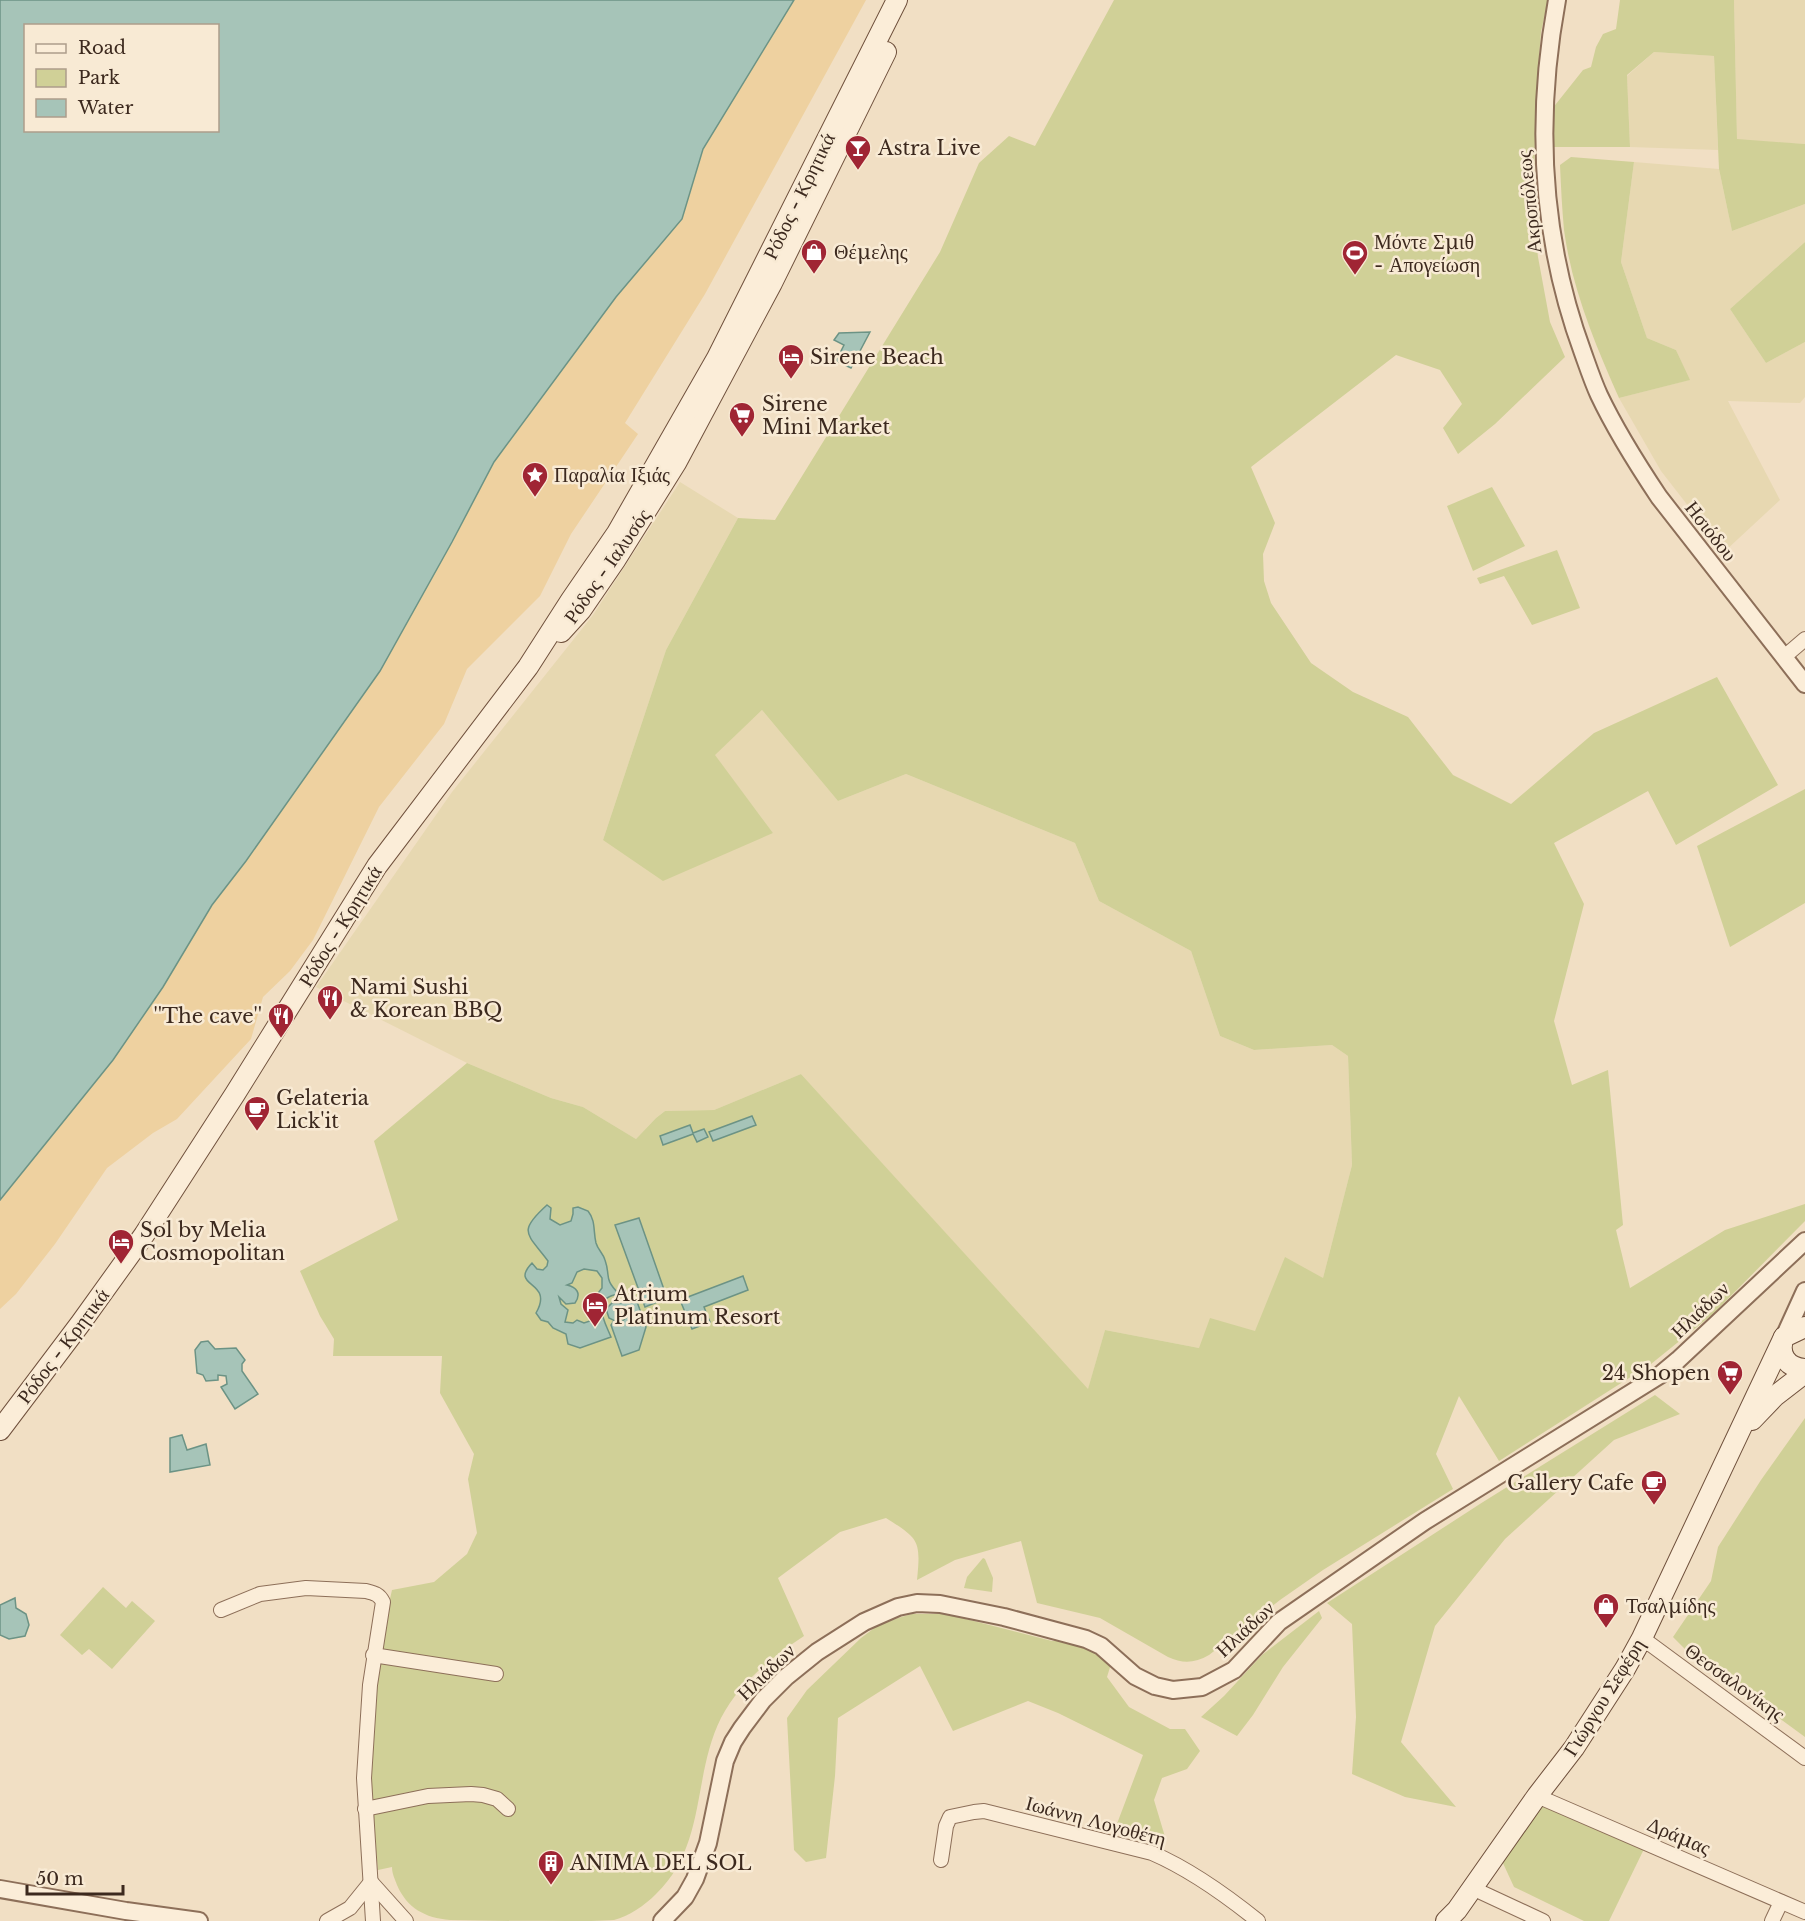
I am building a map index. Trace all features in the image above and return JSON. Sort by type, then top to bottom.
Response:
[{"type":"main road","name":"Ρόδος - Κρητικά","points":[[698,392],[759,277],[897,0]]},
{"type":"main road","name":"Ρόδος - Κρητικά","points":[[729,365],[912,0]]},
{"type":"main road","name":"Ρόδος - Ιαλυσός","points":[[528,667],[582,610],[616,559],[676,463],[729,365]]},
{"type":"main road","name":"Ρόδος - Ιαλυσός","points":[[528,667],[617,533],[698,392]]},
{"type":"main road","name":"Ρόδος - Κρητικά","points":[[0,1430],[80,1324],[156,1216],[235,1095],[377,866],[528,667]]},
{"type":"main road","points":[[1805,1327],[1784,1337],[1781,1349],[1786,1361],[1797,1369],[1805,1371]]},
{"type":"main road","name":"Γιώργου Σεφέρη","points":[[1452,1917],[1537,1796],[1574,1748],[1625,1669],[1642,1638],[1784,1337]]},
{"type":"main road","points":[[1737,1438],[1775,1396],[1805,1371]]},
{"type":"street","name":"Ακροπόλεως","points":[[1557,0],[1546,76],[1544,165],[1547,199],[1562,286],[1571,320],[1598,394]]},
{"type":"street","name":"Ησιόδου","points":[[1598,394],[1617,431],[1659,497],[1805,684]]},
{"type":"street","points":[[1784,657],[1805,639]]},
{"type":"street","name":"Ηλιάδων","points":[[662,1921],[685,1897],[695,1879],[708,1843],[725,1761],[741,1728],[786,1677],[849,1631],[898,1607],[917,1603],[940,1604],[1004,1617],[1086,1639],[1101,1646],[1136,1676],[1155,1686],[1173,1690],[1202,1687],[1234,1670],[1279,1622],[1425,1521],[1660,1375],[1801,1246]]},
{"type":"street","name":"Γιώργου Σεφέρη","points":[[1784,1337],[1805,1291]]},
{"type":"street","points":[[221,1610],[260,1594],[306,1588],[375,1593],[383,1602],[373,1655],[364,1778],[373,1921]]},
{"type":"street","name":"Θεσσαλονίκης","points":[[1642,1638],[1805,1758]]},
{"type":"street","points":[[373,1655],[496,1674]]},
{"type":"street","points":[[365,1809],[428,1796],[471,1794],[496,1799],[508,1809]]},
{"type":"street","name":"Δράμας","points":[[1537,1796],[1805,1912]]},
{"type":"street","name":"Ιωάννη Λογοθέτη","points":[[941,1860],[946,1826],[950,1817],[984,1811],[1152,1854],[1174,1862],[1258,1921]]},
{"type":"street","points":[[327,1921],[350,1908],[371,1882]]},
{"type":"street","points":[[371,1882],[406,1921]]},
{"type":"street","points":[[1472,1888],[1543,1921]]},
{"type":"street","points":[[0,1889],[199,1921]]},
{"type":"street","points":[[1772,1921],[1781,1902]]},
{"type":"shaded area","points":[[1734,0],[1805,0],[1805,144],[1737,140]]},
{"type":"shaded area","points":[[1654,52],[1714,56],[1718,150],[1630,147],[1627,76]]},
{"type":"shaded area","points":[[1634,162],[1719,169],[1732,231],[1805,204],[1805,242],[1730,309],[1766,363],[1805,342],[1805,397],[1800,403],[1728,401],[1780,500],[1724,552],[1661,471],[1619,398],[1689,380],[1676,350],[1647,338],[1621,262]]},
{"type":"shaded area","points":[[680,482],[738,518],[666,650],[603,840],[773,833],[714,755],[762,710],[838,801],[906,774],[1075,843],[1099,901],[1191,951],[1220,1036],[1254,1050],[1332,1045],[1348,1056],[1352,1165],[1323,1278],[1255,1331],[1199,1348],[1105,1330],[1088,1390],[801,1074],[714,1110],[665,1111],[636,1139],[583,1107],[551,1098],[467,1063],[316,987],[452,792],[593,615]]},
{"type":"green space","points":[[1114,0],[1548,0],[1541,32],[1536,100],[1533,217],[1550,322],[1565,357],[1495,424],[1458,454],[1443,428],[1462,404],[1440,370],[1396,355],[1251,467],[1275,523],[1263,554],[1264,581],[1271,603],[1311,663],[1353,692],[1408,717],[1453,775],[1511,804],[1594,733],[1717,677],[1778,785],[1676,845],[1648,791],[1554,843],[1584,904],[1554,1021],[1572,1085],[1608,1070],[1623,1225],[1616,1230],[1630,1288],[1725,1230],[1805,1204],[1805,1221],[1713,1314],[1651,1364],[1499,1461],[1459,1396],[1436,1454],[1453,1489],[1323,1570],[1209,1655],[1199,1660],[1184,1662],[1173,1659],[1100,1618],[1037,1603],[1021,1541],[955,1560],[917,1580],[918,1548],[915,1542],[905,1531],[886,1518],[840,1532],[778,1578],[804,1636],[757,1672],[728,1705],[712,1740],[697,1809],[684,1854],[672,1875],[656,1894],[631,1913],[614,1920],[450,1920],[433,1917],[418,1910],[406,1900],[397,1885],[392,1867],[378,1870],[370,1794],[375,1665],[392,1590],[434,1582],[467,1554],[477,1533],[468,1479],[474,1454],[440,1393],[442,1356],[333,1356],[334,1339],[320,1316],[300,1271],[398,1220],[374,1141],[467,1063],[551,1098],[583,1107],[636,1139],[665,1111],[714,1110],[801,1074],[1088,1389],[1105,1330],[1199,1348],[1210,1318],[1255,1331],[1285,1257],[1323,1278],[1352,1165],[1348,1056],[1332,1045],[1254,1050],[1220,1036],[1191,951],[1099,901],[1075,843],[906,774],[838,801],[762,710],[715,755],[773,833],[663,881],[603,840],[666,650],[738,518],[775,520],[940,252],[979,163],[1009,136],[1035,146]]},
{"type":"green space","points":[[1620,0],[1734,0],[1737,139],[1805,144],[1805,204],[1732,231],[1719,169],[1714,56],[1654,52],[1627,75],[1630,147],[1553,147],[1552,109],[1583,70],[1591,67],[1596,47],[1603,34],[1616,29]]},
{"type":"green space","points":[[1571,157],[1634,162],[1621,262],[1647,338],[1676,350],[1690,380],[1619,398],[1586,316],[1568,252],[1563,222],[1560,165]]},
{"type":"green space","points":[[1805,242],[1805,342],[1766,363],[1730,309]]},
{"type":"green space","points":[[1492,487],[1525,546],[1473,571],[1447,506]]},
{"type":"green space","points":[[1557,550],[1580,608],[1532,625],[1504,576],[1480,584],[1477,578]]},
{"type":"green space","points":[[1805,789],[1805,903],[1730,947],[1697,846]]},
{"type":"green space","points":[[1655,1395],[1680,1414],[1614,1440],[1505,1539],[1435,1626],[1401,1742],[1456,1807],[1405,1797],[1352,1774],[1356,1717],[1352,1624],[1327,1603]]},
{"type":"green space","points":[[1805,1418],[1805,1737],[1686,1650],[1673,1637],[1711,1581],[1718,1547],[1761,1480]]},
{"type":"green space","points":[[983,1558],[993,1578],[992,1592],[964,1588],[967,1577]]},
{"type":"green space","points":[[103,1587],[126,1608],[132,1601],[155,1621],[112,1669],[89,1649],[82,1655],[60,1635]]},
{"type":"green space","points":[[1319,1611],[1322,1618],[1283,1667],[1237,1736],[1201,1717],[1262,1655]]},
{"type":"green space","points":[[912,1614],[946,1614],[1052,1641],[1081,1641],[1111,1664],[1107,1677],[1129,1707],[1170,1729],[1185,1729],[1200,1751],[1187,1769],[1162,1778],[1154,1800],[1166,1840],[1115,1829],[1143,1755],[1058,1713],[1028,1701],[953,1731],[920,1666],[838,1718],[835,1776],[826,1858],[806,1862],[794,1850],[787,1718],[807,1690],[861,1638],[877,1626]]},
{"type":"green space","points":[[1542,1803],[1644,1849],[1609,1921],[1584,1921],[1514,1887],[1502,1861]]},
{"type":"sand","name":"Παραλία Ιξιάς","points":[[794,0],[866,0],[705,294],[625,423],[638,434],[571,534],[540,596],[467,669],[444,724],[379,807],[313,940],[290,971],[263,997],[251,1039],[177,1119],[153,1133],[107,1168],[55,1244],[16,1294],[0,1309],[0,1200],[113,1060],[163,987],[212,905],[246,861],[380,671],[494,462],[616,297],[682,219],[703,149]]},
{"type":"water","points":[[0,0],[794,0],[703,149],[682,219],[616,297],[494,462],[380,671],[246,861],[212,905],[163,987],[113,1060],[0,1200]]},
{"type":"water","points":[[870,332],[851,368],[836,361],[844,345],[834,340],[839,333]]},
{"type":"water","points":[[752,1116],[756,1125],[713,1141],[709,1132]]},
{"type":"water","points":[[690,1125],[693,1133],[704,1129],[708,1137],[697,1142],[693,1134],[663,1145],[660,1136]]},
{"type":"water","points":[[547,1205],[551,1208],[550,1219],[560,1225],[571,1221],[573,1208],[578,1207],[588,1211],[591,1215],[596,1243],[605,1260],[609,1281],[619,1294],[610,1296],[602,1305],[603,1317],[611,1337],[580,1348],[568,1344],[566,1334],[541,1320],[536,1313],[540,1295],[525,1277],[532,1263],[537,1269],[543,1270],[547,1266],[548,1261],[528,1233],[532,1221]],"holes":[[[584,1269],[597,1271],[602,1278],[602,1288],[592,1301],[590,1321],[565,1322],[568,1310],[561,1304],[559,1297],[566,1304],[575,1303],[578,1293],[573,1287],[567,1285],[572,1283],[577,1272]]]},
{"type":"water","points":[[639,1218],[667,1298],[645,1307],[615,1225]]},
{"type":"water","points":[[743,1276],[748,1290],[704,1307],[710,1322],[692,1329],[680,1300]]},
{"type":"water","points":[[635,1296],[646,1327],[639,1350],[622,1356],[611,1325],[613,1322],[620,1323],[627,1317],[626,1312],[621,1320],[615,1321],[609,1318],[606,1309],[612,1303],[621,1303]]},
{"type":"water","points":[[208,1341],[215,1349],[236,1348],[245,1360],[242,1364],[242,1371],[258,1394],[235,1409],[221,1387],[227,1384],[226,1376],[218,1375],[218,1380],[206,1381],[203,1375],[197,1373],[195,1350],[201,1342]]},
{"type":"water","points":[[182,1435],[187,1450],[206,1444],[210,1465],[170,1472],[170,1438]]},
{"type":"water","points":[[15,1598],[16,1608],[26,1614],[29,1625],[25,1636],[9,1639],[0,1635],[0,1605]]},
{"type":"place","name":"Astra Live","points":[[858,171]]},
{"type":"place","name":"Θέμελης","points":[[814,275]]},
{"type":"place","name":"Μόντε Σμιθ - Απογείωση","points":[[1355,276]]},
{"type":"place","name":"Sirene Beach","points":[[791,380]]},
{"type":"place","name":"Sirene Mini Market","points":[[742,438]]},
{"type":"place","name":"Παραλία Ιξιάς","points":[[535,498]]},
{"type":"place","name":"Nami Sushi & Korean BBQ","points":[[330,1021]]},
{"type":"place","name":"''The cave''","points":[[281,1039]]},
{"type":"place","name":"Gelateria Lick'it","points":[[257,1132]]},
{"type":"place","name":"Sol by Melia Cosmopolitan","points":[[121,1265]]},
{"type":"place","name":"Atrium Platinum Resort","points":[[595,1328]]},
{"type":"place","name":"24 Shopen","points":[[1730,1396]]},
{"type":"place","name":"Gallery Cafe","points":[[1654,1506]]},
{"type":"place","name":"Τσαλμίδης","points":[[1606,1629]]},
{"type":"place","name":"ANIMA DEL SOL","points":[[551,1886]]}]
